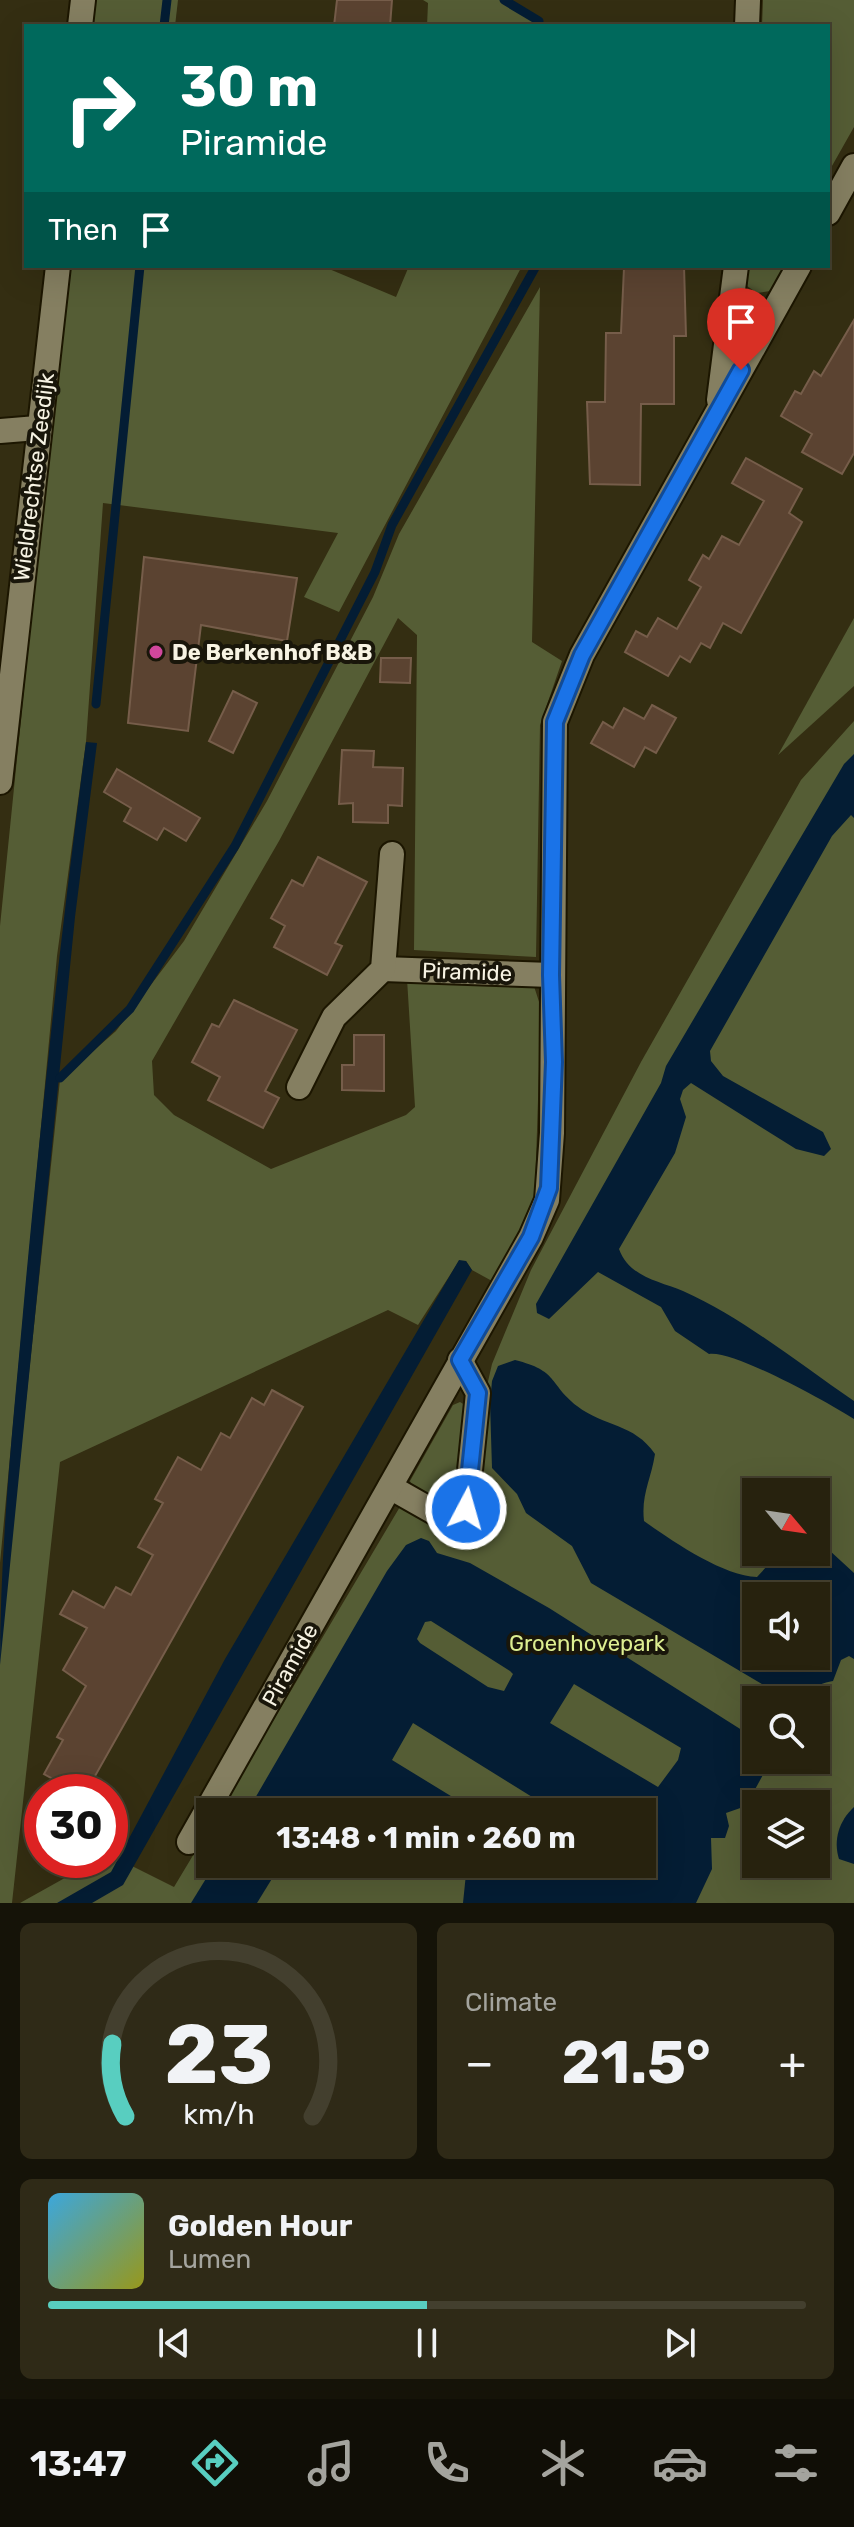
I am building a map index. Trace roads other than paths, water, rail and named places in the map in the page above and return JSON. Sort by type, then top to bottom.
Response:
[{"type":"street","points":[[80,24],[83,0]]},
{"type":"street","points":[[747,24],[748,0]]},
{"type":"street","points":[[830,209],[854,166]]},
{"type":"street","name":"Wieldrechtse Zeedijk","points":[[0,782],[37,428],[58,268]]},
{"type":"street","name":"Piramide","points":[[717,411],[736,268]]},
{"type":"street","name":"Piramide","points":[[189,1842],[531,1237],[547,1200],[554,1062],[551,975],[555,722],[582,655],[798,268]]},
{"type":"street","points":[[0,431],[37,428]]},
{"type":"street","points":[[299,1087],[334,1017],[383,969],[392,854]]},
{"type":"street","name":"Piramide","points":[[383,969],[551,975]]},
{"type":"street","points":[[390,1487],[457,1525],[466,1509],[478,1393],[460,1360]]},
{"type":"water","points":[[86,742],[97,743],[75,917],[0,1665],[5,1525],[25,1290],[53,1016]]},
{"type":"water","points":[[854,754],[854,818],[851,815],[832,836],[710,1051],[711,1061],[723,1076],[823,1132],[831,1149],[824,1156],[796,1149],[691,1083],[683,1090],[680,1099],[686,1117],[675,1153],[619,1249],[637,1272],[683,1291],[728,1315],[854,1401],[854,1419],[804,1390],[739,1360],[709,1354],[675,1331],[661,1307],[598,1272],[549,1319],[537,1313],[536,1304],[661,1083],[666,1066],[844,764]]},
{"type":"water","points":[[459,1260],[466,1261],[472,1270],[128,1876],[128,1840],[225,1659]]},
{"type":"water","points":[[515,1360],[529,1364],[552,1378],[568,1398],[587,1413],[638,1436],[655,1454],[645,1495],[644,1521],[698,1556],[729,1571],[757,1577],[767,1566],[830,1566],[830,1551],[854,1573],[854,1659],[849,1656],[841,1660],[833,1681],[818,1686],[765,1686],[591,1583],[572,1546],[526,1513],[517,1494],[492,1468],[492,1381],[498,1366]]},
{"type":"water","points":[[421,1538],[429,1541],[437,1553],[470,1563],[549,1608],[742,1730],[742,1774],[763,1774],[755,1790],[742,1790],[742,1807],[726,1813],[729,1826],[725,1838],[711,1838],[712,1869],[696,1903],[463,1903],[466,1878],[656,1878],[656,1798],[534,1798],[413,1723],[392,1760],[454,1798],[255,1798],[387,1571],[406,1545]],"holes":[[[431,1621],[513,1674],[504,1691],[488,1687],[417,1639],[425,1622]],[[574,1684],[681,1748],[678,1760],[658,1787],[550,1723]]]},
{"type":"water","points":[[854,1807],[854,1864],[839,1859],[837,1838],[841,1825]]},
{"type":"water","points":[[101,1878],[127,1878],[123,1885],[92,1903],[57,1903]]},
{"type":"water","points":[[206,1878],[272,1878],[257,1903],[191,1903]]},
{"type":"waterway","points":[[164,24],[167,0]]},
{"type":"waterway","points":[[504,0],[539,21],[539,24]]},
{"type":"waterway","points":[[96,704],[140,268]]},
{"type":"waterway","points":[[60,1078],[130,1009],[235,846],[375,572],[392,525],[535,268]]},
{"type":"place","name":"De Berkenhof B&B","points":[[156,652]]},
{"type":"park label","name":"Groenhovepark","points":[[587,1643]]}]
